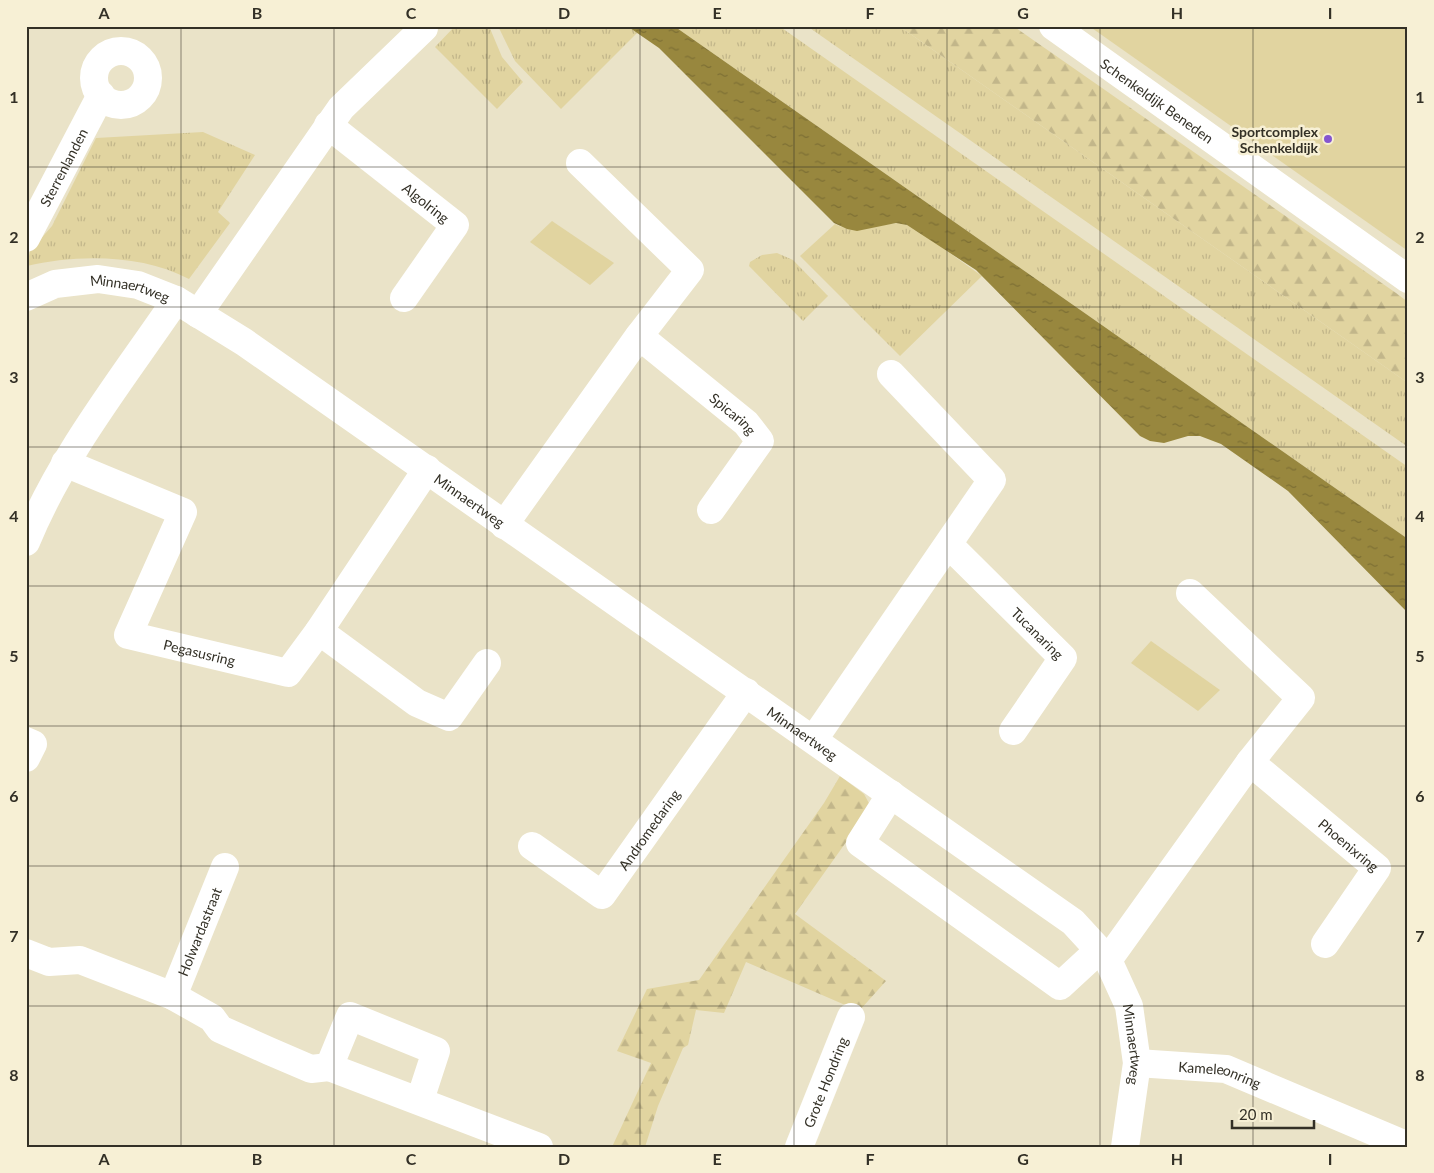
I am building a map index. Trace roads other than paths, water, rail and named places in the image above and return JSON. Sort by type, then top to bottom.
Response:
[{"type":"street","name":"Schenkeldijk Beneden","points":[[1052,26],[1408,279]]},
{"type":"street","points":[[26,542],[38,512],[65,463],[341,108],[424,28]]},
{"type":"street","name":"Sterrenlanden","points":[[26,238],[101,95]]},
{"type":"street","name":"Algolring","points":[[328,125],[455,225],[404,298]]},
{"type":"street","points":[[504,524],[639,336],[690,270],[580,163]]},
{"type":"street","name":"Minnaertweg","points":[[26,297],[55,284],[98,279],[138,285],[187,307],[244,342],[427,469],[1073,922],[1104,955],[1129,1006],[1137,1063],[1125,1147]]},
{"type":"street","name":"Spicaring","points":[[639,336],[746,423],[760,441],[711,510]]},
{"type":"street","points":[[814,739],[992,480],[891,374]]},
{"type":"street","name":"Pegasusring","points":[[65,463],[183,512],[128,635],[288,673],[319,631],[427,469]]},
{"type":"street","name":"Tucanaring","points":[[949,545],[1063,658],[1013,731]]},
{"type":"street","points":[[891,794],[860,843],[1060,986],[1104,955],[1250,762],[1301,698],[1190,593]]},
{"type":"street","points":[[319,631],[417,703],[449,717],[487,663]]},
{"type":"street","name":"Andromedaring","points":[[532,846],[602,895],[746,692]]},
{"type":"street","points":[[26,741],[33,744],[26,758]]},
{"type":"street","name":"Phoenixring","points":[[1250,762],[1377,868],[1325,944]]},
{"type":"street","name":"Holwardastraat","points":[[173,996],[225,866]]},
{"type":"street","points":[[26,953],[49,962],[80,960],[173,996],[212,1018],[220,1029],[317,1067],[420,1100],[539,1147]]},
{"type":"street","points":[[317,1067],[350,1016],[436,1051],[420,1100]]},
{"type":"street","name":"Grote Hondring","points":[[799,1147],[851,1017]]},
{"type":"street","name":"Kameleonring","points":[[1137,1063],[1226,1069],[1408,1146]]},
{"type":"water","points":[[627,26],[674,26],[1408,539],[1408,613],[1288,491],[1221,444],[1200,436],[1188,436],[1164,443],[1150,441],[1140,436],[976,270],[907,225],[896,223],[857,231],[834,223],[659,48]]},
{"type":"place","name":"Sportcomplex Schenkeldijk","points":[[1328,139]]}]
